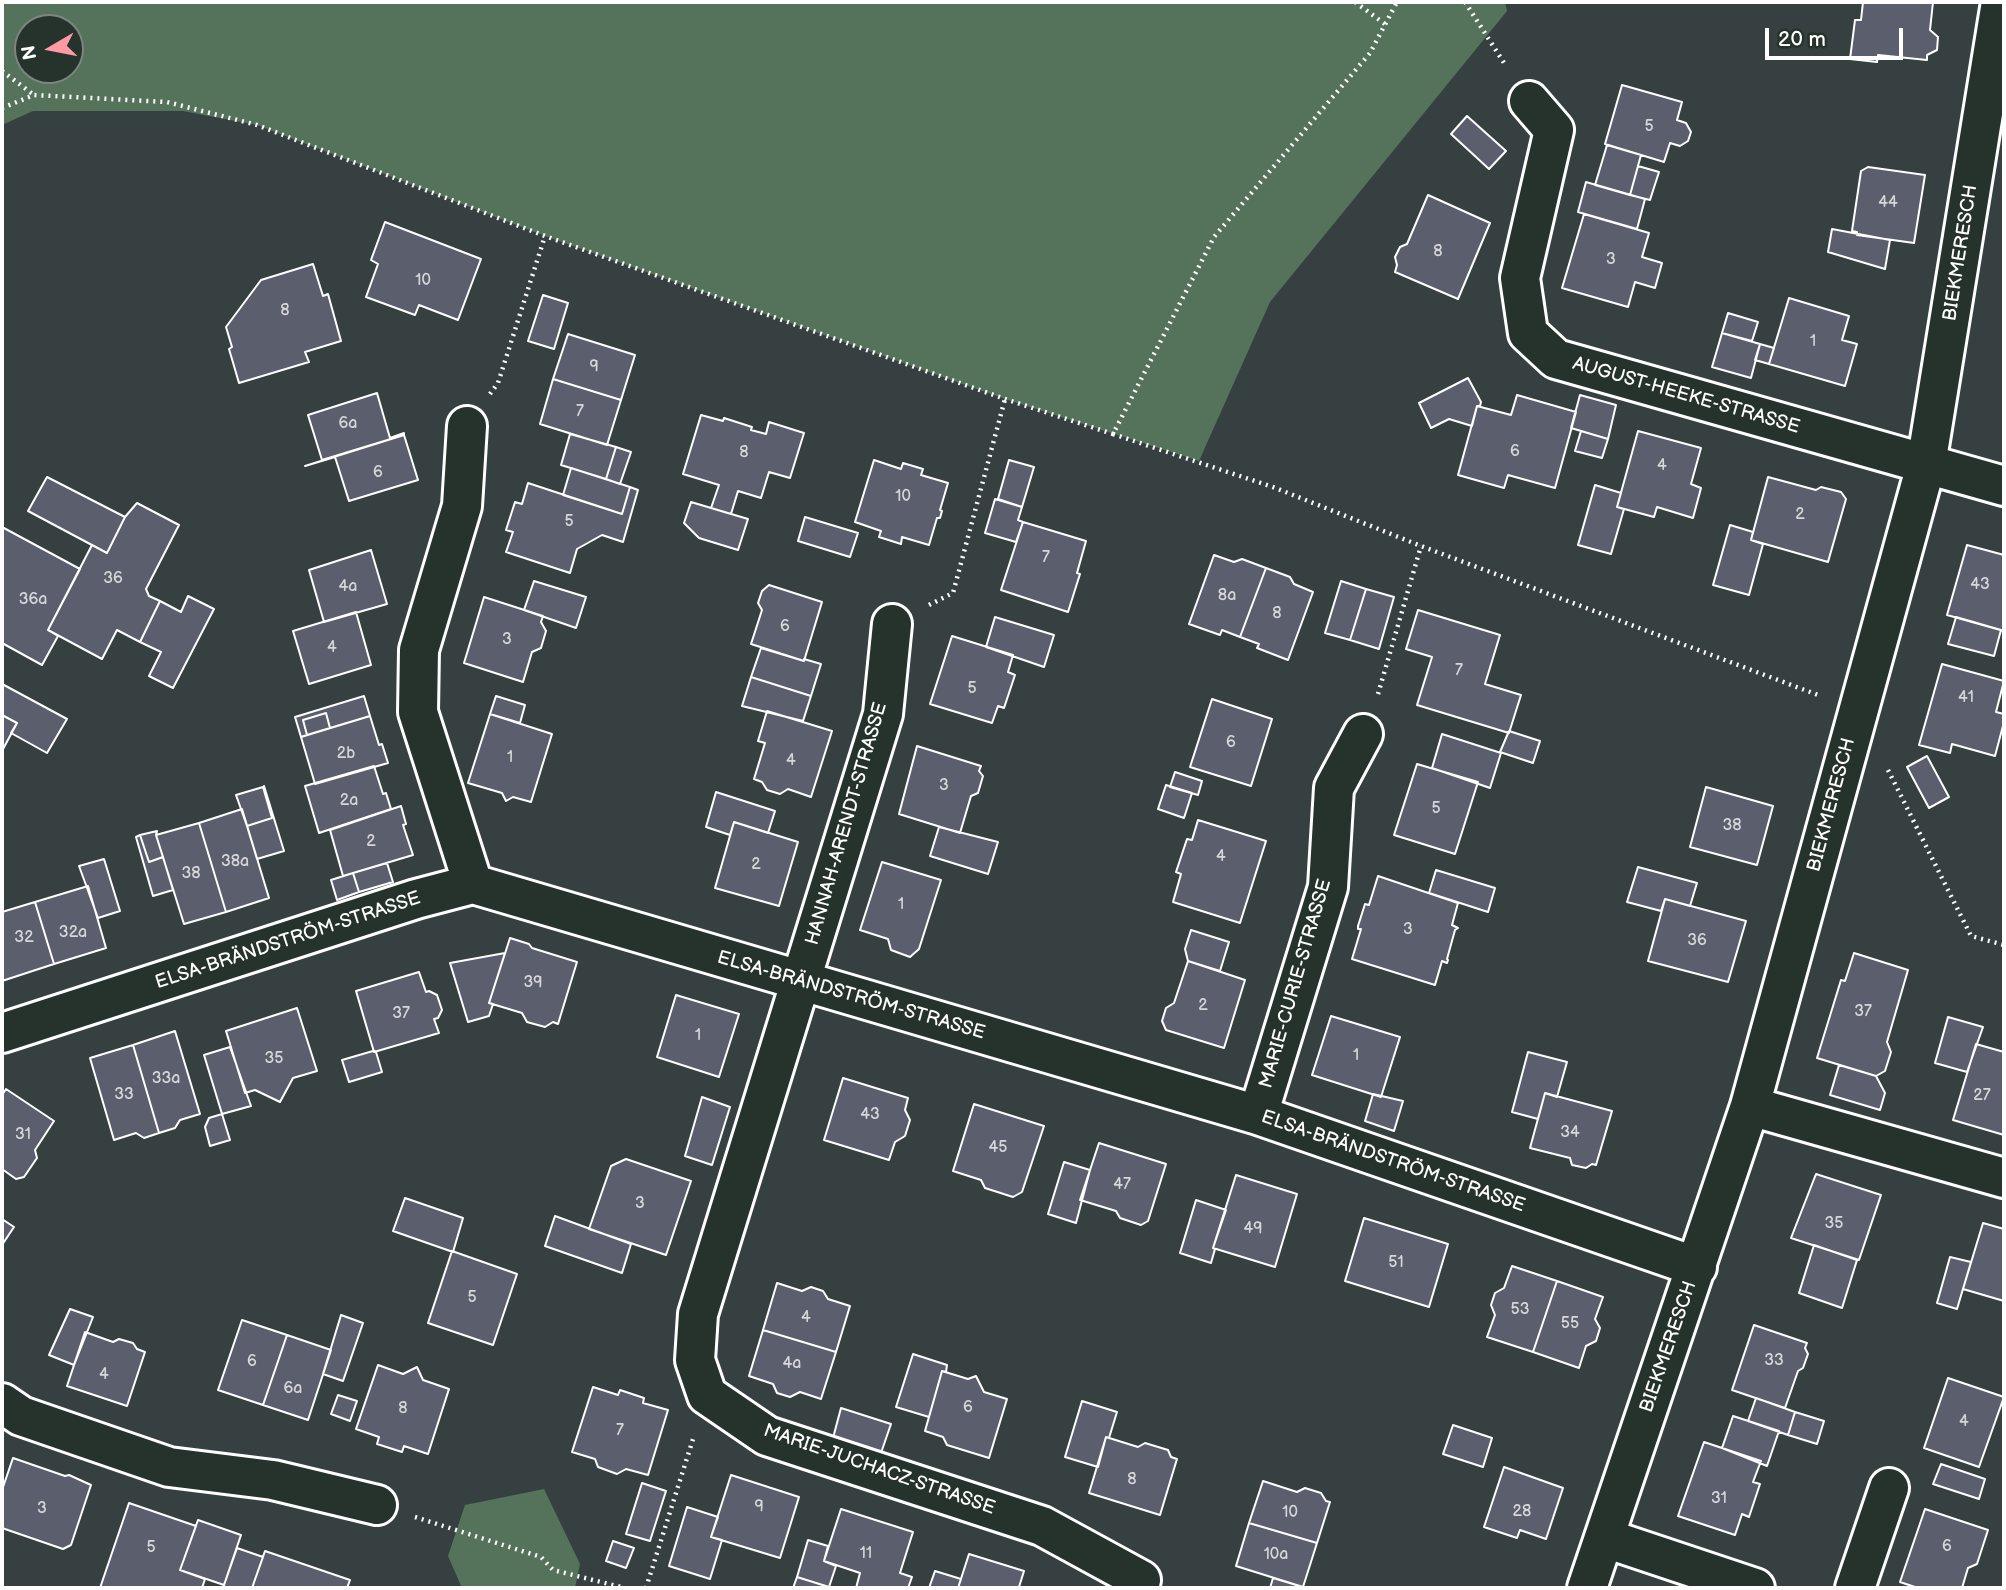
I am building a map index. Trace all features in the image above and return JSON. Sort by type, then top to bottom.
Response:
[{"type":"street","name":"BIEKMERESCH","points":[[1587,1588],[1750,1106],[1926,465],[2000,40],[2001,2]]},
{"type":"street","name":"AUGUST-HEEKE-STRASSE","points":[[1529,101],[1554,130],[1520,278],[1528,333],[1556,359],[1926,465]]},
{"type":"street","points":[[467,426],[462,506],[419,650],[418,712],[473,884]]},
{"type":"street","points":[[1926,465],[2004,486]]},
{"type":"street","name":"HANNAH-ARENDT-STRASSE","points":[[801,981],[883,714],[892,624]]},
{"type":"street","name":"MARIE-CURIE-STRASSE","points":[[1258,1115],[1328,887],[1334,788],[1363,734]]},
{"type":"street","name":"ELSA-BRÄNDSTRÖM-STRASSE","points":[[2,1033],[416,899],[473,884],[1258,1115],[1697,1267]]},
{"type":"street","points":[[707,1395],[695,1360],[698,1314],[801,981]]},
{"type":"street","points":[[1750,1106],[2004,1178]]},
{"type":"street","name":"MARIE-JUCHACZ-STRASSE","points":[[707,1395],[767,1436],[1042,1525],[1141,1580]]},
{"type":"street","points":[[2,1403],[21,1416],[169,1467],[272,1480],[377,1506]]},
{"type":"street","points":[[1855,1588],[1889,1488]]},
{"type":"street","points":[[1605,1538],[1755,1588]]},
{"type":"path","points":[[1354,2],[1385,24]]},
{"type":"path","points":[[1113,434],[1214,237],[1370,53],[1397,2]]},
{"type":"path","points":[[1465,2],[1529,101]]},
{"type":"path","points":[[2,71],[34,94]]},
{"type":"path","points":[[2,108],[34,94],[167,102],[257,125],[545,236],[1005,399],[1273,487],[1421,546],[1858,710]]},
{"type":"path","points":[[467,426],[498,383],[545,236]]},
{"type":"path","points":[[892,624],[953,593],[1005,399]]},
{"type":"path","points":[[1363,734],[1373,713],[1421,546]]},
{"type":"path","points":[[1888,769],[1971,936],[2004,945]]},
{"type":"path","points":[[646,1588],[707,1395]]},
{"type":"path","points":[[377,1506],[541,1557],[553,1570],[625,1588]]},
{"type":"green space","points":[[2,2],[1505,2],[1507,11],[1270,302],[1199,461],[1005,399],[545,236],[257,125],[183,111],[33,111],[2,125]]},
{"type":"green space","points":[[544,1489],[580,1564],[575,1588],[462,1588],[448,1556],[465,1505]]},
{"type":"building","points":[[1863,2],[1933,2],[1930,30],[1938,37],[1937,50],[1927,55],[1927,60],[1878,55],[1877,62],[1850,59],[1855,20],[1861,20]]},
{"type":"building","points":[[1622,85],[1682,102],[1677,120],[1686,123],[1691,132],[1688,141],[1680,146],[1670,143],[1664,162],[1605,144]]},
{"type":"building","points":[[1467,116],[1506,151],[1489,169],[1451,134]]},
{"type":"building","points":[[1607,145],[1641,155],[1630,195],[1595,185]]},
{"type":"building","points":[[1638,166],[1659,172],[1650,200],[1630,195]]},
{"type":"building","points":[[1868,167],[1925,175],[1914,243],[1857,235],[1857,232],[1852,231],[1861,171]]},
{"type":"building","points":[[1586,182],[1645,199],[1637,229],[1578,212]]},
{"type":"building","points":[[1428,195],[1490,223],[1458,299],[1395,272],[1395,257],[1400,247],[1407,244]]},
{"type":"building","points":[[1584,214],[1649,233],[1642,257],[1662,263],[1655,288],[1635,282],[1628,307],[1562,288]]},
{"type":"building","points":[[385,222],[481,259],[458,320],[419,305],[415,315],[366,297],[378,264],[371,260]]},
{"type":"building","points":[[1832,229],[1890,240],[1885,269],[1828,252]]},
{"type":"building","points":[[313,264],[323,296],[328,294],[341,341],[305,352],[309,362],[239,383],[226,327],[261,280]]},
{"type":"building","points":[[543,295],[568,303],[554,349],[528,341]]},
{"type":"building","points":[[1789,298],[1849,316],[1842,340],[1857,344],[1845,386],[1769,364]]},
{"type":"building","points":[[1728,313],[1758,322],[1752,341],[1722,333]]},
{"type":"building","points":[[1722,333],[1760,344],[1751,378],[1712,367]]},
{"type":"building","points":[[568,334],[635,355],[621,400],[553,379]]},
{"type":"building","points":[[1760,344],[1774,348],[1769,364],[1755,360]]},
{"type":"building","points":[[1468,378],[1481,402],[1480,406],[1477,406],[1472,426],[1449,419],[1431,428],[1419,403]]},
{"type":"building","points":[[553,379],[621,400],[607,445],[540,424]]},
{"type":"building","points":[[377,393],[390,438],[404,435],[322,460],[308,415]]},
{"type":"building","points":[[1517,395],[1576,412],[1555,488],[1508,475],[1504,488],[1458,475],[1477,406],[1511,415]]},
{"type":"building","points":[[1580,395],[1616,405],[1608,439],[1571,428]]},
{"type":"building","points":[[701,415],[723,421],[724,418],[766,434],[769,422],[804,433],[790,478],[769,472],[761,498],[738,491],[731,514],[711,508],[719,485],[683,474]]},
{"type":"building","points":[[1581,431],[1608,439],[1602,458],[1575,451]]},
{"type":"building","points":[[1638,431],[1701,448],[1691,484],[1701,488],[1693,518],[1657,507],[1654,517],[1617,507]]},
{"type":"building","points":[[570,434],[616,447],[606,479],[561,465]]},
{"type":"building","points":[[404,435],[418,480],[349,501],[335,457],[305,466]]},
{"type":"building","points":[[616,447],[631,452],[620,484],[606,479]]},
{"type":"building","points":[[874,460],[901,469],[903,463],[923,469],[921,475],[948,483],[940,518],[937,518],[929,545],[902,537],[901,544],[879,537],[881,531],[855,522]]},
{"type":"building","points":[[1009,460],[1034,467],[1022,507],[998,499]]},
{"type":"building","points":[[571,468],[630,487],[622,514],[563,495]]},
{"type":"building","points":[[47,477],[125,517],[107,553],[28,511]]},
{"type":"building","points":[[1768,477],[1816,490],[1821,487],[1841,492],[1846,499],[1828,562],[1751,540]]},
{"type":"building","points":[[528,483],[622,514],[630,487],[638,490],[623,542],[602,535],[577,549],[570,573],[506,552],[513,532],[506,530],[515,502],[522,504]]},
{"type":"building","points":[[1595,485],[1621,493],[1617,507],[1624,509],[1611,554],[1578,545]]},
{"type":"building","points":[[995,499],[1022,507],[1018,520],[1023,522],[1016,542],[985,533]]},
{"type":"building","points":[[691,502],[748,519],[738,550],[699,538],[684,523]]},
{"type":"building","points":[[137,503],[179,525],[146,589],[149,596],[160,601],[140,642],[117,630],[102,659],[48,630],[92,545],[107,553],[125,517]]},
{"type":"building","points":[[805,517],[858,533],[850,557],[798,541]]},
{"type":"building","points":[[1023,522],[1086,541],[1077,573],[1080,574],[1068,612],[1001,590]]},
{"type":"building","points":[[1730,525],[1753,532],[1751,540],[1763,544],[1749,595],[1713,585]]},
{"type":"building","points":[[2,527],[80,569],[48,630],[58,636],[42,665],[2,643]]},
{"type":"building","points":[[1967,545],[2004,555],[2004,631],[1947,615]]},
{"type":"building","points":[[371,550],[387,604],[324,622],[309,570]]},
{"type":"building","points":[[1214,555],[1234,562],[1242,559],[1266,568],[1240,637],[1222,630],[1220,635],[1189,624]]},
{"type":"building","points":[[1266,568],[1290,577],[1294,584],[1313,592],[1288,660],[1257,648],[1259,644],[1240,637]]},
{"type":"building","points":[[534,581],[586,597],[576,628],[524,610]]},
{"type":"building","points":[[1341,581],[1366,589],[1350,640],[1325,633]]},
{"type":"building","points":[[769,585],[822,602],[804,661],[751,644],[762,610],[758,603],[762,591]]},
{"type":"building","points":[[1366,589],[1394,597],[1379,649],[1350,640]]},
{"type":"building","points":[[188,596],[214,609],[173,688],[149,676],[161,652],[140,642],[160,601],[181,612]]},
{"type":"building","points":[[484,597],[543,616],[541,622],[546,631],[541,648],[532,652],[523,682],[464,663]]},
{"type":"building","points":[[1418,610],[1500,635],[1485,684],[1521,695],[1509,733],[1417,705],[1432,657],[1406,649]]},
{"type":"building","points":[[356,612],[371,665],[309,684],[293,631]]},
{"type":"building","points":[[995,617],[1054,635],[1044,667],[986,647]]},
{"type":"building","points":[[1956,617],[2001,630],[1994,656],[1948,644]]},
{"type":"building","points":[[952,636],[1013,655],[1008,672],[1015,675],[1004,708],[998,706],[992,723],[930,704]]},
{"type":"building","points":[[761,648],[821,664],[811,696],[751,677]]},
{"type":"building","points":[[1942,664],[2004,681],[1996,712],[2004,714],[2004,722],[1995,756],[1952,744],[1950,753],[1919,745]]},
{"type":"building","points":[[751,677],[811,696],[803,721],[742,706]]},
{"type":"building","points":[[4,685],[67,719],[47,753],[11,733],[17,723],[2,715]]},
{"type":"building","points":[[364,696],[370,716],[330,728],[326,713],[303,720],[307,735],[301,737],[295,717]]},
{"type":"building","points":[[496,696],[525,705],[520,723],[490,714]]},
{"type":"building","points":[[1212,699],[1272,719],[1251,786],[1190,767]]},
{"type":"building","points":[[767,711],[832,731],[811,797],[788,789],[780,794],[767,790],[762,782],[754,779],[765,743],[758,741]]},
{"type":"building","points":[[326,713],[330,728],[307,735],[303,720]]},
{"type":"building","points":[[490,714],[552,734],[531,802],[513,797],[506,801],[502,793],[468,783]]},
{"type":"building","points":[[2,715],[17,723],[2,751]]},
{"type":"building","points":[[370,716],[388,763],[315,784],[301,737]]},
{"type":"building","points":[[1509,731],[1540,741],[1533,763],[1500,752]]},
{"type":"building","points":[[1442,734],[1501,753],[1490,788],[1432,768]]},
{"type":"building","points":[[917,746],[981,766],[979,771],[983,776],[978,793],[971,796],[960,833],[899,814]]},
{"type":"building","points":[[1927,756],[1949,797],[1929,808],[1907,767]]},
{"type":"building","points":[[1417,764],[1478,782],[1455,854],[1394,835]]},
{"type":"building","points":[[374,766],[391,809],[319,833],[305,786]]},
{"type":"building","points":[[1175,772],[1202,781],[1198,795],[1170,787]]},
{"type":"building","points":[[1166,785],[1192,793],[1184,818],[1158,809]]},
{"type":"building","points":[[264,786],[284,851],[257,859],[247,826],[272,818]]},
{"type":"building","points":[[263,787],[272,818],[247,826],[236,795]]},
{"type":"building","points":[[1706,787],[1773,806],[1757,865],[1690,847]]},
{"type":"building","points":[[716,792],[775,811],[768,833],[734,822],[730,835],[706,827]]},
{"type":"building","points":[[401,806],[406,824],[403,825],[413,855],[343,876],[330,830]]},
{"type":"building","points":[[242,809],[269,898],[226,912],[199,823]]},
{"type":"building","points":[[1198,820],[1266,841],[1240,923],[1173,902],[1181,874],[1176,872],[1187,839],[1192,840]]},
{"type":"building","points":[[734,822],[798,842],[779,906],[715,888]]},
{"type":"building","points":[[199,823],[226,912],[184,924],[156,835]]},
{"type":"building","points":[[939,827],[998,842],[988,874],[930,856]]},
{"type":"building","points":[[157,831],[163,857],[149,862],[140,835]]},
{"type":"building","points":[[140,835],[149,862],[163,857],[173,890],[153,896],[136,837]]},
{"type":"building","points":[[104,859],[120,911],[98,918],[79,866]]},
{"type":"building","points":[[882,862],[941,880],[919,949],[910,957],[891,950],[888,939],[860,930]]},
{"type":"building","points":[[387,863],[393,882],[359,892],[353,873]]},
{"type":"building","points":[[1638,867],[1697,883],[1690,906],[1665,899],[1661,911],[1627,902]]},
{"type":"building","points":[[1436,870],[1495,888],[1488,912],[1429,893]]},
{"type":"building","points":[[353,873],[359,892],[337,900],[331,880]]},
{"type":"building","points":[[1378,876],[1458,903],[1452,925],[1458,928],[1455,930],[1447,963],[1442,961],[1435,985],[1352,959],[1361,929],[1358,929],[1358,926],[1365,904],[1369,905]]},
{"type":"building","points":[[88,886],[106,948],[54,964],[35,902]]},
{"type":"building","points":[[1665,899],[1746,921],[1728,982],[1648,961]]},
{"type":"building","points":[[35,902],[54,964],[2,981],[2,912]]},
{"type":"building","points":[[1191,930],[1229,942],[1220,971],[1188,961],[1185,949]]},
{"type":"building","points":[[510,938],[577,962],[558,1024],[553,1022],[545,1027],[527,1022],[522,1013],[489,1003]]},
{"type":"building","points":[[505,953],[489,1003],[493,1004],[489,1016],[468,1022],[450,963]]},
{"type":"building","points":[[1854,953],[1908,970],[1887,1042],[1891,1052],[1885,1071],[1876,1076],[1817,1058],[1841,980],[1845,981]]},
{"type":"building","points":[[1188,961],[1245,980],[1224,1048],[1166,1030],[1162,1021],[1166,1008],[1174,1003]]},
{"type":"building","points":[[419,972],[426,992],[437,995],[442,1010],[438,1018],[434,1019],[439,1033],[374,1052],[356,991]]},
{"type":"building","points":[[676,995],[739,1014],[719,1077],[657,1057]]},
{"type":"building","points":[[297,1008],[317,1071],[293,1078],[280,1102],[255,1090],[245,1093],[226,1031]]},
{"type":"building","points":[[1331,1016],[1400,1037],[1381,1097],[1312,1075]]},
{"type":"building","points":[[1948,1017],[1983,1027],[1967,1072],[1935,1063]]},
{"type":"building","points":[[175,1031],[200,1114],[180,1120],[175,1128],[159,1133],[133,1045]]},
{"type":"building","points":[[1976,1044],[2004,1052],[2004,1135],[1953,1120]]},
{"type":"building","points":[[133,1045],[159,1133],[144,1138],[136,1133],[114,1140],[90,1058]]},
{"type":"building","points":[[230,1047],[251,1106],[222,1114],[204,1055]]},
{"type":"building","points":[[376,1052],[382,1072],[349,1082],[342,1060]]},
{"type":"building","points":[[1528,1052],[1567,1062],[1557,1097],[1545,1093],[1538,1119],[1512,1112]]},
{"type":"building","points":[[1839,1065],[1876,1076],[1885,1093],[1880,1110],[1830,1095]]},
{"type":"building","points":[[843,1078],[908,1098],[905,1110],[910,1120],[905,1136],[895,1142],[889,1160],[824,1140]]},
{"type":"building","points":[[6,1089],[54,1121],[35,1150],[37,1158],[24,1177],[16,1179],[2,1169],[2,1095]]},
{"type":"building","points":[[1545,1093],[1612,1111],[1596,1165],[1592,1164],[1586,1168],[1572,1165],[1570,1158],[1530,1148]]},
{"type":"building","points":[[1373,1094],[1403,1101],[1394,1131],[1365,1121]]},
{"type":"building","points":[[702,1097],[730,1107],[712,1165],[685,1156]]},
{"type":"building","points":[[974,1104],[1044,1126],[1022,1192],[1013,1197],[985,1188],[981,1180],[953,1171]]},
{"type":"building","points":[[222,1114],[230,1140],[210,1146],[205,1127],[209,1118]]},
{"type":"building","points":[[1099,1143],[1166,1164],[1148,1221],[1141,1225],[1120,1218],[1116,1211],[1080,1200]]},
{"type":"building","points":[[626,1159],[691,1181],[666,1255],[589,1229],[611,1166]]},
{"type":"building","points":[[1064,1162],[1090,1170],[1076,1223],[1048,1214]]},
{"type":"building","points":[[1816,1174],[1881,1195],[1859,1260],[1791,1238]]},
{"type":"building","points":[[1236,1175],[1297,1194],[1275,1267],[1213,1248]]},
{"type":"building","points":[[405,1198],[463,1218],[453,1252],[393,1231]]},
{"type":"building","points":[[1196,1200],[1226,1210],[1213,1248],[1215,1249],[1211,1263],[1180,1253]]},
{"type":"building","points":[[555,1216],[631,1244],[622,1273],[545,1246]]},
{"type":"building","points":[[1364,1218],[1448,1244],[1429,1307],[1345,1281]]},
{"type":"building","points":[[2,1219],[14,1227],[2,1245]]},
{"type":"building","points":[[1983,1223],[2004,1229],[2004,1301],[1963,1289]]},
{"type":"building","points":[[1814,1245],[1857,1260],[1842,1308],[1799,1293]]},
{"type":"building","points":[[452,1251],[517,1274],[493,1345],[428,1323]]},
{"type":"building","points":[[1950,1257],[1971,1262],[1957,1309],[1937,1303]]},
{"type":"building","points":[[1512,1266],[1557,1281],[1533,1352],[1487,1337],[1495,1315],[1491,1305],[1495,1293],[1504,1288]]},
{"type":"building","points":[[1557,1281],[1603,1297],[1595,1319],[1600,1328],[1596,1341],[1586,1346],[1579,1368],[1533,1352]]},
{"type":"building","points":[[777,1283],[802,1291],[811,1287],[823,1291],[828,1299],[850,1306],[836,1352],[763,1330]]},
{"type":"building","points":[[70,1309],[93,1317],[74,1365],[49,1355]]},
{"type":"building","points":[[341,1315],[363,1323],[343,1381],[323,1374]]},
{"type":"building","points":[[242,1320],[287,1335],[263,1405],[218,1390]]},
{"type":"building","points":[[1754,1325],[1807,1343],[1805,1348],[1808,1354],[1803,1368],[1798,1371],[1785,1408],[1732,1390]]},
{"type":"building","points":[[763,1330],[836,1352],[821,1399],[800,1392],[790,1397],[777,1393],[773,1384],[749,1376]]},
{"type":"building","points":[[85,1332],[113,1342],[119,1339],[133,1343],[137,1349],[145,1352],[127,1406],[67,1386]]},
{"type":"building","points":[[287,1335],[331,1350],[308,1420],[263,1405]]},
{"type":"building","points":[[913,1354],[947,1365],[946,1372],[942,1371],[929,1417],[896,1407]]},
{"type":"building","points":[[378,1365],[403,1374],[417,1367],[423,1380],[449,1389],[428,1454],[404,1446],[402,1452],[377,1444],[379,1437],[356,1429]]},
{"type":"building","points":[[942,1371],[968,1379],[976,1376],[984,1392],[1007,1399],[989,1458],[947,1445],[943,1437],[925,1431]]},
{"type":"building","points":[[1948,1378],[2004,1397],[1979,1467],[1924,1448]]},
{"type":"building","points":[[593,1387],[618,1395],[620,1390],[644,1398],[643,1403],[668,1410],[648,1475],[626,1469],[617,1474],[598,1467],[595,1459],[572,1452]]},
{"type":"building","points":[[338,1395],[357,1401],[350,1421],[331,1414]]},
{"type":"building","points":[[1756,1398],[1795,1412],[1788,1435],[1748,1421]]},
{"type":"building","points":[[1082,1401],[1117,1412],[1109,1438],[1106,1437],[1098,1467],[1065,1457]]},
{"type":"building","points":[[841,1408],[891,1424],[881,1453],[833,1438]]},
{"type":"building","points":[[1795,1412],[1824,1421],[1817,1444],[1788,1435]]},
{"type":"building","points":[[1733,1416],[1779,1431],[1767,1466],[1722,1448]]},
{"type":"building","points":[[1453,1425],[1492,1438],[1483,1467],[1443,1454]]},
{"type":"building","points":[[1106,1437],[1138,1447],[1145,1443],[1168,1450],[1171,1457],[1177,1459],[1160,1515],[1089,1493]]},
{"type":"building","points":[[1704,1442],[1761,1461],[1753,1482],[1760,1484],[1749,1517],[1742,1514],[1735,1535],[1678,1516]]},
{"type":"building","points":[[13,1458],[65,1476],[69,1475],[91,1485],[71,1545],[63,1549],[2,1528],[2,1490]]},
{"type":"building","points":[[1941,1464],[1985,1479],[1979,1499],[1933,1484]]},
{"type":"building","points":[[1504,1467],[1563,1488],[1546,1539],[1520,1530],[1517,1538],[1484,1527]]},
{"type":"building","points":[[731,1475],[799,1497],[780,1558],[711,1537]]},
{"type":"building","points":[[1263,1481],[1297,1492],[1305,1488],[1321,1493],[1326,1501],[1330,1502],[1317,1543],[1249,1523]]},
{"type":"building","points":[[642,1483],[666,1491],[650,1541],[626,1534]]},
{"type":"building","points":[[129,1503],[196,1526],[180,1570],[205,1579],[202,1588],[100,1588]]},
{"type":"building","points":[[687,1507],[718,1517],[711,1537],[722,1540],[710,1579],[669,1566]]},
{"type":"building","points":[[841,1509],[913,1532],[900,1573],[912,1577],[908,1588],[856,1588],[860,1573],[824,1561]]},
{"type":"building","points":[[1925,1509],[1988,1530],[1977,1564],[1968,1568],[1962,1588],[1918,1588],[1900,1582]]},
{"type":"building","points":[[198,1520],[241,1535],[224,1585],[180,1570]]},
{"type":"building","points":[[1249,1523],[1317,1543],[1303,1587],[1236,1566]]},
{"type":"building","points":[[808,1540],[828,1546],[824,1561],[836,1566],[829,1587],[797,1577]]},
{"type":"building","points":[[613,1541],[634,1548],[626,1568],[606,1561]]},
{"type":"building","points":[[237,1548],[263,1557],[252,1588],[223,1588]]},
{"type":"building","points":[[265,1551],[350,1580],[347,1588],[252,1588]]},
{"type":"building","points":[[969,1554],[1024,1571],[1019,1587],[1023,1588],[958,1588]]},
{"type":"building","points":[[935,1571],[961,1579],[958,1588],[929,1588]]},
{"type":"building","points":[[797,1577],[829,1587],[793,1588]]},
{"type":"building","points":[[1273,1578],[1303,1587],[1303,1588],[1270,1588]]}]
